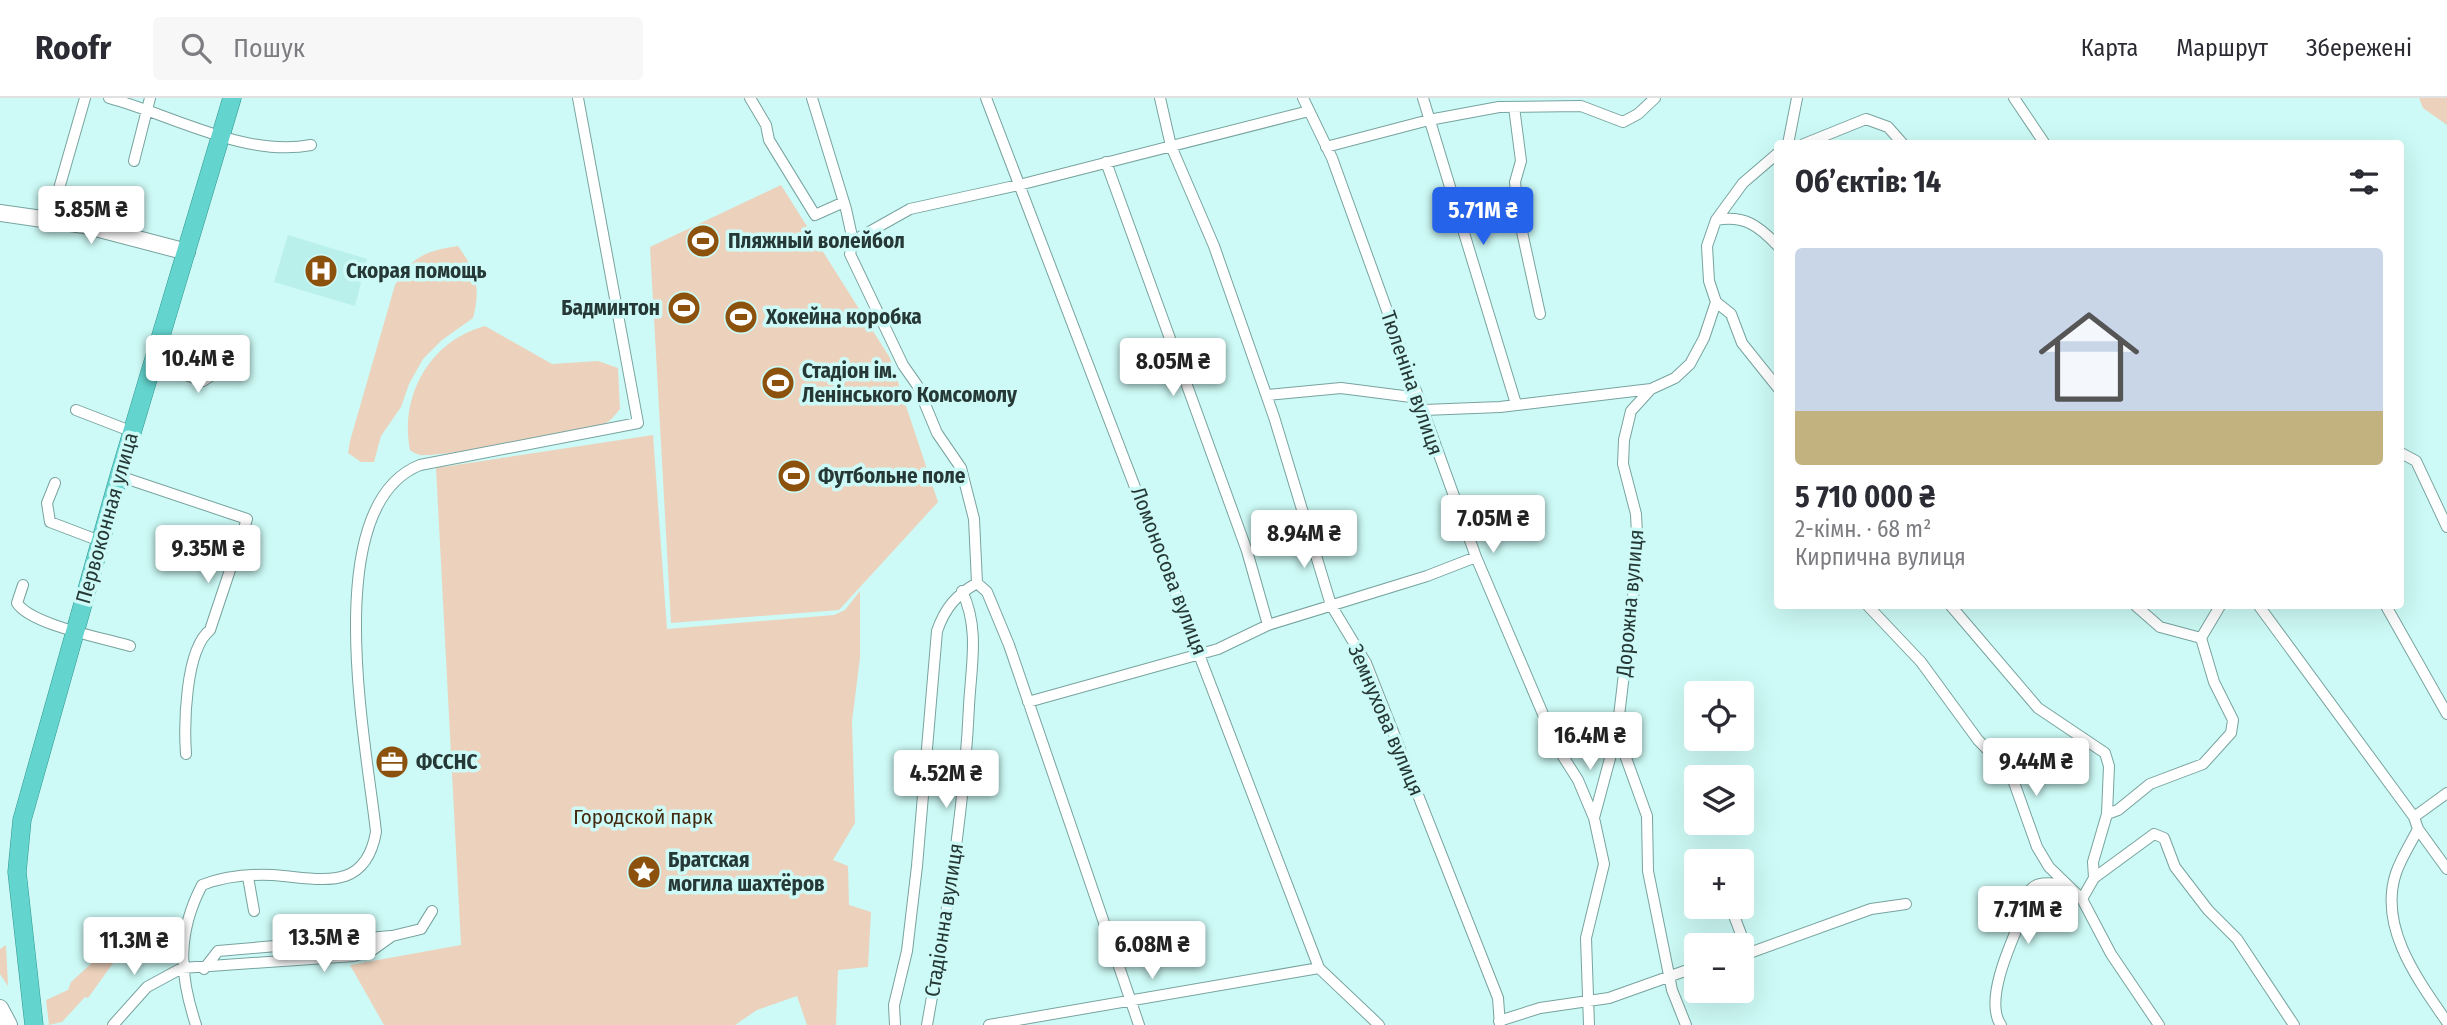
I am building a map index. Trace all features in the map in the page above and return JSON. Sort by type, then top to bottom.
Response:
[{"type":"highway","name":"Первоконная улица","points":[[34,1025],[17,860],[26,806],[100,541],[232,98]]},
{"type":"main road","points":[[0,213],[84,225],[187,251]]},
{"type":"main road","points":[[0,1008],[9,1025]]},
{"type":"street","points":[[50,220],[86,98]]},
{"type":"street","points":[[109,98],[149,103],[239,142],[274,148],[311,145]]},
{"type":"street","points":[[197,1025],[182,968],[188,912],[202,884],[219,878],[339,878],[364,865],[372,853],[376,832],[355,648],[354,614],[361,559],[372,521],[390,483],[402,472],[420,465],[638,423],[578,98]]},
{"type":"street","points":[[750,98],[766,125],[769,140],[815,215],[844,202]]},
{"type":"street","points":[[812,98],[844,202],[853,241],[850,254],[891,341],[917,385],[937,433],[961,468],[974,519],[977,583],[987,592],[1028,702],[1139,1025]]},
{"type":"street","name":"Ломоносова вулиця","points":[[986,98],[1201,652],[1319,968],[1379,1025]]},
{"type":"street","name":"Земнухова вулиця","points":[[1160,98],[1171,146],[1214,246],[1267,395],[1331,605],[1366,663],[1497,998],[1499,1023]]},
{"type":"street","name":"Тюленіна вулиця","points":[[1303,98],[1326,147],[1424,410],[1439,462],[1465,520],[1476,557],[1556,747],[1578,780],[1594,818],[1604,864],[1586,938],[1586,1001],[1589,1025]]},
{"type":"street","points":[[1423,98],[1516,404]]},
{"type":"street","points":[[1479,98],[1481,111]]},
{"type":"street","points":[[1326,147],[1429,120],[1514,107],[1581,106],[1623,122],[1655,98]]},
{"type":"street","points":[[1789,140],[1797,98]]},
{"type":"street","points":[[2014,98],[2042,140]]},
{"type":"street","points":[[134,160],[149,103]]},
{"type":"street","points":[[1514,107],[1521,161],[1515,182],[1519,218],[1540,314]]},
{"type":"street","points":[[853,241],[910,209],[1019,185],[1309,111]]},
{"type":"street","points":[[1814,140],[1866,119],[1888,127],[1899,140]]},
{"type":"street","points":[[1774,156],[1742,183],[1716,220],[1707,246],[1709,281],[1716,302],[1731,314],[1742,343],[1774,383]]},
{"type":"street","points":[[1106,162],[1247,551],[1268,625]]},
{"type":"street","points":[[1716,220],[1737,216],[1753,223],[1774,242]]},
{"type":"street","points":[[1424,410],[1516,404],[1651,389],[1675,378],[1690,364],[1704,338],[1716,302]]},
{"type":"street","points":[[153,363],[203,380],[212,375],[226,355]]},
{"type":"street","points":[[1267,395],[1341,388],[1419,398]]},
{"type":"street","name":"Дорожна вулиця","points":[[1651,389],[1631,411],[1624,440],[1623,464],[1636,513],[1638,555],[1617,733],[1647,816],[1648,871],[1678,1009],[1686,1025]]},
{"type":"street","points":[[76,410],[133,432]]},
{"type":"street","points":[[2404,455],[2416,461],[2447,527]]},
{"type":"street","points":[[119,476],[247,519],[210,630],[203,635],[188,682],[184,728],[186,754]]},
{"type":"street","points":[[55,483],[47,503],[50,522],[100,541]]},
{"type":"street","points":[[1028,702],[1218,649],[1268,625],[1427,576],[1476,557]]},
{"type":"street","points":[[962,591],[977,583]]},
{"type":"street","points":[[23,584],[18,603],[21,610],[74,631],[130,646]]},
{"type":"street","name":"Стадіонна вулиця","points":[[895,1025],[894,1005],[907,951],[917,866],[937,631],[943,613],[962,591],[972,619],[975,657],[967,777],[927,1025]]},
{"type":"street","points":[[1871,609],[1921,662],[1978,740],[2011,774],[2037,847],[2049,867],[2082,899],[2111,954],[2159,1025]]},
{"type":"street","points":[[1954,609],[2038,708],[2105,753],[2109,766],[2107,814],[2093,862],[2094,878]]},
{"type":"street","points":[[2139,609],[2160,627],[2201,638]]},
{"type":"street","points":[[2107,814],[2118,810],[2150,784],[2203,764],[2231,733],[2233,720],[2214,682],[2201,638],[2218,609]]},
{"type":"street","points":[[2261,609],[2414,817],[2418,829],[2447,869]]},
{"type":"street","points":[[2388,609],[2447,714]]},
{"type":"street","points":[[1594,818],[1617,733]]},
{"type":"street","points":[[2414,817],[2447,793]]},
{"type":"street","points":[[2418,829],[2396,872],[2390,897],[2393,921],[2417,977],[2447,1022]]},
{"type":"street","points":[[2082,899],[2094,878],[2154,834],[2164,838],[2171,850],[2175,867],[2207,910],[2237,939],[2294,1025]]},
{"type":"street","points":[[248,877],[254,911]]},
{"type":"street","points":[[2001,1025],[1995,1003],[2000,975],[2026,905],[2026,896],[2032,886],[2038,884],[2069,885]]},
{"type":"street","points":[[1754,952],[1871,909],[1906,904]]},
{"type":"street","points":[[204,968],[218,951],[392,936],[421,929],[432,911]]},
{"type":"street","points":[[113,1025],[147,987],[182,968],[354,956],[371,951],[392,936]]},
{"type":"street","points":[[989,1025],[1319,968]]},
{"type":"street","points":[[1499,1023],[1540,1008],[1609,998],[1684,971]]},
{"type":"shaded area","name":"Скорая помощь","points":[[288,235],[367,259],[355,306],[274,282]]},
{"type":"green space","points":[[2419,98],[2447,98],[2447,125],[2423,108]]},
{"type":"green space","name":"Стадіон ім. Ленінського Комсомолу","points":[[781,185],[890,358],[938,502],[839,610],[671,623],[650,247]]},
{"type":"green space","points":[[458,246],[473,272],[477,289],[473,318],[442,340],[423,359],[409,384],[401,407],[381,436],[374,462],[361,462],[348,453],[350,441],[395,285],[408,267],[421,256]]},
{"type":"green space","points":[[485,326],[552,364],[598,361],[618,368],[620,409],[604,424],[570,433],[453,453],[420,455],[410,450],[409,409],[423,373],[449,344],[466,333]]},
{"type":"green space","name":"Городской парк","points":[[653,435],[667,629],[834,615],[845,610],[860,591],[860,658],[852,721],[855,823],[833,860],[848,866],[849,905],[871,912],[868,967],[838,970],[836,1025],[807,1025],[797,996],[757,1010],[735,1025],[384,1025],[350,965],[461,945],[436,468]]},
{"type":"green space","points":[[123,917],[133,928],[124,948],[88,998],[85,997],[62,1022],[49,1025],[46,1000],[68,990],[71,982],[94,961],[119,918]]},
{"type":"green space","points":[[6,945],[8,986],[0,974],[0,949]]},
{"type":"place","name":"Пляжный волейбол","points":[[703,241]]},
{"type":"place","name":"Скорая помощь","points":[[321,271]]},
{"type":"place","name":"Бадминтон","points":[[684,308]]},
{"type":"place","name":"Хокейна коробка","points":[[741,317]]},
{"type":"place","name":"Стадіон ім. Ленінського Комсомолу","points":[[778,383]]},
{"type":"place","name":"Футбольне поле","points":[[794,476]]},
{"type":"place","name":"ФССНС","points":[[392,762]]},
{"type":"place","name":"Братская могила шахтёров","points":[[644,872]]}]
